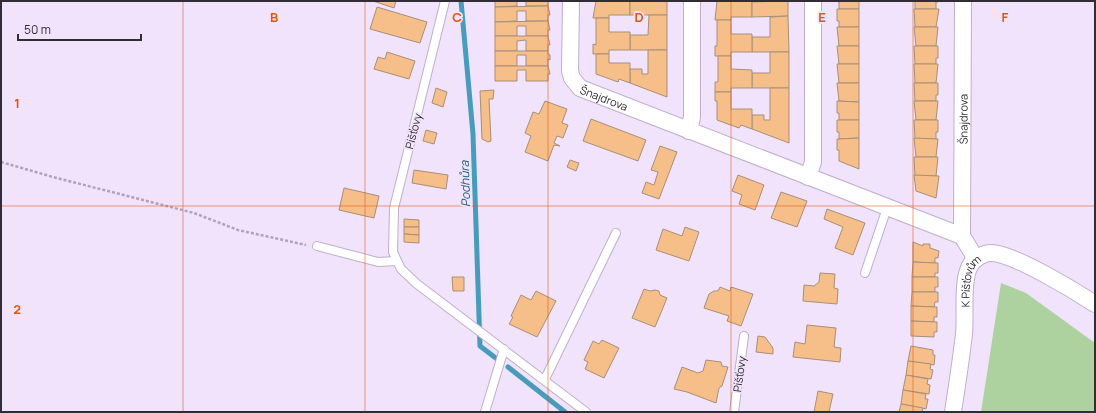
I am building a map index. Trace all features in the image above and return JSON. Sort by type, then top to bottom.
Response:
[{"type":"street","name":"Šnajdrova","points":[[571,1],[570,71],[576,84],[588,92],[962,236],[962,1]]},
{"type":"street","points":[[689,131],[692,117],[692,1]]},
{"type":"street","points":[[808,177],[813,162],[813,1]]},
{"type":"street","points":[[962,236],[976,259]]},
{"type":"street","name":"K Píšťovům","points":[[953,412],[964,332],[966,277],[970,265],[976,259],[986,254],[993,253],[1009,258],[1068,287],[1095,304]]},
{"type":"lane","name":"Píšťovy","points":[[445,1],[394,208],[392,244],[396,261],[401,269],[417,284],[545,379],[586,412]]},
{"type":"lane","points":[[865,273],[888,208]]},
{"type":"lane","points":[[545,379],[616,233]]},
{"type":"lane","points":[[317,246],[378,262],[396,261]]},
{"type":"lane","name":"Píšťovy","points":[[734,412],[744,336]]},
{"type":"lane","points":[[485,412],[504,349]]},
{"type":"path","points":[[1,162],[53,177],[194,213],[238,230],[317,246]]},
{"type":"green space","points":[[1001,283],[1026,293],[1095,343],[1095,412],[981,412]]},
{"type":"building","points":[[373,1],[396,1],[394,8]]},
{"type":"building","points":[[495,1],[517,1],[517,6],[495,7]]},
{"type":"building","points":[[526,1],[548,1],[548,6],[526,6]]},
{"type":"building","points":[[596,1],[630,1],[630,15],[609,15],[609,18],[593,18]]},
{"type":"building","points":[[630,1],[667,1],[667,15],[630,15]]},
{"type":"building","points":[[717,1],[752,1],[752,17],[731,17],[731,20],[715,20]]},
{"type":"building","points":[[788,1],[788,16],[752,17],[752,2]]},
{"type":"building","points":[[837,1],[859,1],[859,9],[839,9],[839,2]]},
{"type":"building","points":[[914,1],[938,2],[936,2],[936,9],[915,9]]},
{"type":"building","points":[[548,6],[550,15],[548,15],[548,21],[526,21],[526,11],[517,11],[517,21],[495,22],[495,7]]},
{"type":"building","points":[[377,7],[427,22],[420,43],[370,29]]},
{"type":"building","points":[[837,9],[859,9],[859,27],[839,27],[839,21],[837,21]]},
{"type":"building","points":[[914,9],[939,9],[936,27],[915,27]]},
{"type":"building","points":[[649,15],[667,15],[667,50],[630,50],[630,35],[648,35]]},
{"type":"building","points":[[788,16],[789,52],[752,52],[752,37],[770,37],[770,17]]},
{"type":"building","points":[[596,18],[609,18],[609,32],[630,32],[630,50],[609,50],[609,54],[593,54],[593,44],[596,45]]},
{"type":"building","points":[[717,20],[731,20],[731,34],[752,34],[752,52],[731,52],[731,56],[715,56],[715,46],[717,46]]},
{"type":"building","points":[[548,21],[550,30],[548,30],[548,36],[526,36],[526,26],[517,26],[517,36],[495,36],[495,22]]},
{"type":"building","points":[[837,27],[859,27],[859,46],[839,46]]},
{"type":"building","points":[[914,27],[938,27],[936,46],[916,46]]},
{"type":"building","points":[[495,36],[548,36],[550,45],[548,45],[548,51],[526,51],[526,40],[517,41],[517,51],[495,51]]},
{"type":"building","points":[[837,46],[859,46],[859,64],[839,64]]},
{"type":"building","points":[[914,46],[938,46],[938,58],[936,58],[936,64],[915,64]]},
{"type":"building","points":[[648,50],[667,50],[667,97],[630,83],[630,69],[642,69],[642,74],[648,74]]},
{"type":"building","points":[[495,51],[548,51],[550,60],[548,59],[548,66],[526,66],[526,55],[517,55],[517,66],[495,66]]},
{"type":"building","points":[[387,52],[415,61],[409,79],[374,69],[378,57],[385,59]]},
{"type":"building","points":[[770,52],[789,52],[789,88],[752,88],[752,73],[770,73]]},
{"type":"building","points":[[596,54],[609,54],[609,63],[630,63],[630,83],[619,79],[618,82],[596,74]]},
{"type":"building","points":[[718,56],[731,56],[731,69],[752,70],[752,88],[731,88],[731,92],[715,92],[715,82],[718,82]]},
{"type":"building","points":[[837,64],[859,64],[859,83],[839,83]]},
{"type":"building","points":[[914,64],[938,64],[936,83],[915,83]]},
{"type":"building","points":[[495,66],[548,66],[550,74],[548,74],[548,81],[526,81],[526,70],[517,70],[517,81],[495,81]]},
{"type":"building","points":[[837,83],[859,83],[859,102],[839,101]]},
{"type":"building","points":[[914,83],[938,83],[938,95],[936,95],[936,101],[915,101]]},
{"type":"building","points":[[436,88],[447,92],[443,107],[432,103]]},
{"type":"building","points":[[770,88],[789,88],[789,143],[752,129],[752,115],[764,115],[764,120],[770,120]]},
{"type":"building","points":[[494,90],[493,99],[489,99],[491,141],[488,142],[482,139],[480,91]]},
{"type":"building","points":[[715,92],[731,92],[731,109],[752,109],[752,129],[741,125],[739,128],[717,120],[717,101],[715,101]]},
{"type":"building","points":[[545,101],[567,109],[562,123],[568,125],[563,138],[557,136],[554,143],[560,146],[554,145],[548,161],[525,152],[531,136],[525,133],[533,112],[539,114]]},
{"type":"building","points":[[837,101],[859,102],[859,120],[839,120],[839,113],[837,113]]},
{"type":"building","points":[[914,101],[938,101],[936,120],[916,120]]},
{"type":"building","points":[[591,119],[646,140],[638,161],[583,141]]},
{"type":"building","points":[[837,120],[859,120],[859,138],[839,139],[839,132],[837,132]]},
{"type":"building","points":[[914,120],[938,120],[938,132],[936,132],[936,139],[915,139]]},
{"type":"building","points":[[426,130],[437,133],[434,144],[423,141]]},
{"type":"building","points":[[859,138],[859,169],[839,161],[837,139]]},
{"type":"building","points":[[914,138],[938,139],[936,157],[916,157]]},
{"type":"building","points":[[660,146],[677,152],[659,199],[642,193],[646,182],[654,185],[658,172],[651,170]]},
{"type":"building","points":[[914,157],[938,157],[936,176],[915,176]]},
{"type":"building","points":[[570,160],[579,163],[576,171],[567,167]]},
{"type":"building","points":[[414,170],[448,175],[446,189],[412,183]]},
{"type":"building","points":[[738,175],[764,185],[755,210],[739,204],[742,195],[732,191]]},
{"type":"building","points":[[914,175],[939,176],[936,198],[916,191]]},
{"type":"building","points":[[344,188],[379,196],[374,218],[339,210]]},
{"type":"building","points":[[781,192],[807,201],[797,227],[771,218]]},
{"type":"building","points":[[827,209],[865,223],[853,255],[835,248],[843,227],[824,219]]},
{"type":"building","points":[[404,219],[419,220],[419,227],[404,227]]},
{"type":"building","points":[[404,227],[419,227],[419,235],[404,234]]},
{"type":"building","points":[[685,227],[699,232],[689,261],[656,250],[663,229],[682,236]]},
{"type":"building","points":[[404,234],[419,235],[419,243],[404,242]]},
{"type":"building","points":[[913,242],[923,246],[923,244],[930,244],[930,248],[939,251],[938,258],[935,258],[935,263],[913,262]]},
{"type":"building","points":[[913,262],[938,263],[938,273],[935,273],[935,277],[912,277]]},
{"type":"building","points":[[820,273],[835,274],[834,288],[838,289],[837,304],[803,301],[804,285],[814,286],[819,282]]},
{"type":"building","points":[[452,277],[464,277],[464,291],[453,291]]},
{"type":"building","points":[[912,277],[938,277],[938,287],[935,287],[935,292],[912,292]]},
{"type":"building","points":[[720,287],[730,291],[731,287],[753,294],[741,326],[727,321],[729,316],[704,308],[709,294],[714,291],[718,291]]},
{"type":"building","points":[[644,289],[659,291],[660,295],[667,298],[655,327],[632,318]]},
{"type":"building","points":[[536,291],[556,301],[537,337],[509,324],[513,317],[511,316],[521,295],[531,300]]},
{"type":"building","points":[[912,292],[938,292],[938,302],[935,302],[934,307],[911,306]]},
{"type":"building","points":[[911,306],[937,307],[937,317],[934,317],[934,322],[911,321]]},
{"type":"building","points":[[911,321],[937,322],[937,332],[934,332],[934,337],[911,336]]},
{"type":"building","points":[[807,325],[836,328],[834,347],[841,348],[840,362],[793,357],[795,342],[805,344]]},
{"type":"building","points":[[758,336],[765,337],[773,348],[773,354],[756,352]]},
{"type":"building","points":[[602,340],[619,348],[604,378],[585,369],[588,362],[584,360],[593,341],[599,344]]},
{"type":"building","points":[[911,346],[933,350],[933,355],[935,355],[934,365],[908,361]]},
{"type":"building","points":[[706,360],[721,362],[722,366],[728,367],[722,386],[719,388],[716,403],[687,392],[674,389],[682,367],[698,373],[703,371]]},
{"type":"building","points":[[908,361],[931,364],[930,369],[933,370],[931,379],[906,375]]},
{"type":"building","points":[[906,375],[928,379],[927,384],[930,385],[929,394],[903,390]]},
{"type":"building","points":[[903,390],[926,394],[925,399],[928,399],[926,409],[901,404]]},
{"type":"building","points":[[818,391],[833,394],[829,412],[814,412]]},
{"type":"building","points":[[901,404],[923,408],[922,412],[899,412]]},
{"type":"waterway","name":"Podhůra","points":[[461,1],[473,134],[480,346],[497,359]]},
{"type":"waterway","name":"Podhůra","points":[[508,367],[565,412]]}]
